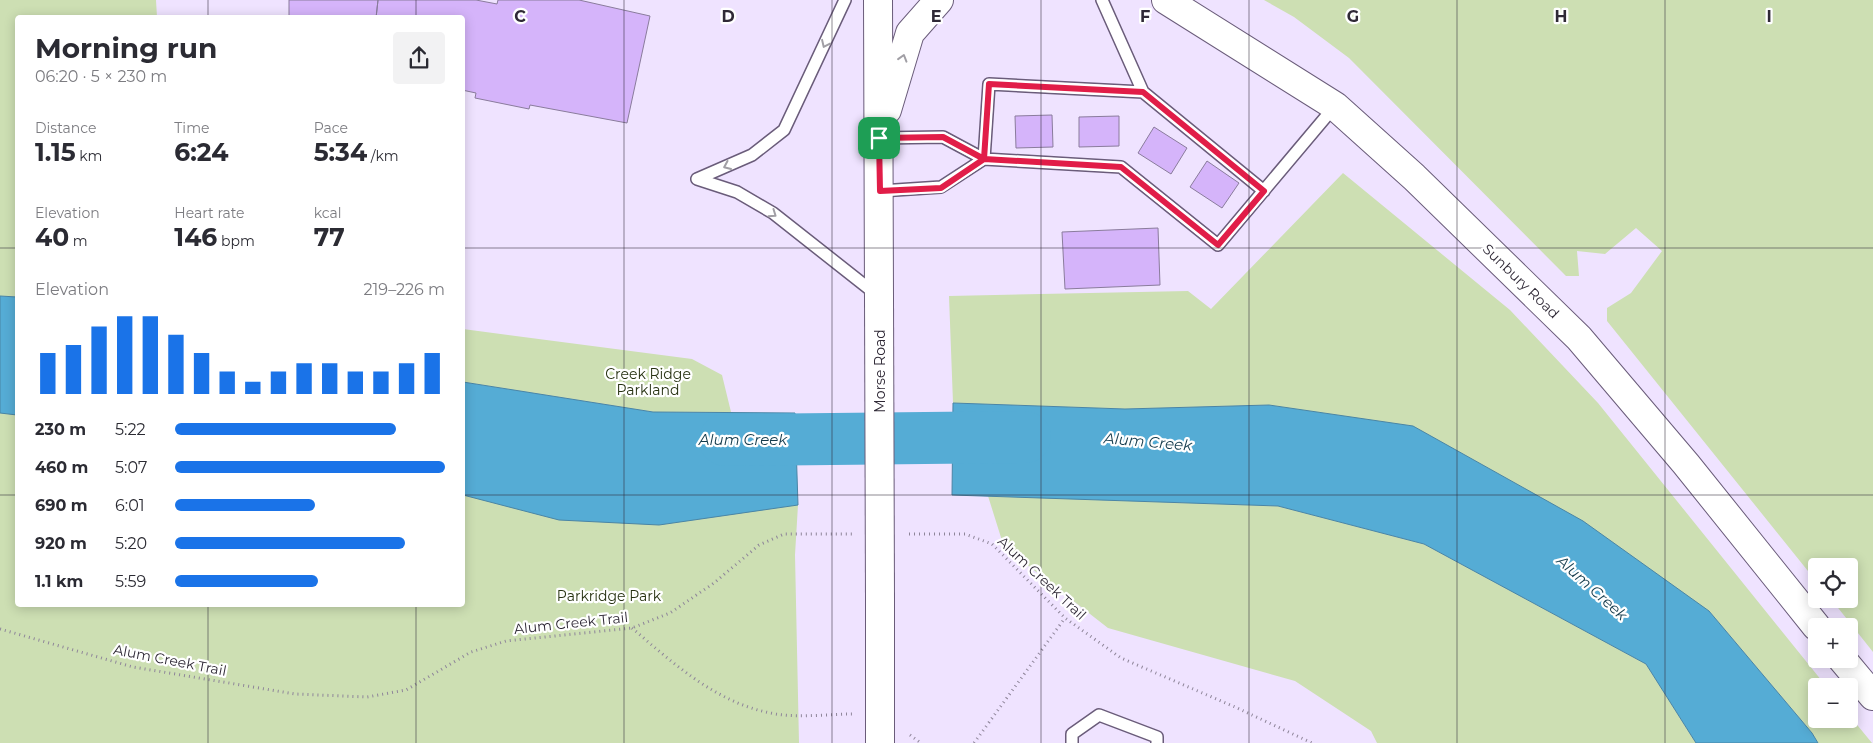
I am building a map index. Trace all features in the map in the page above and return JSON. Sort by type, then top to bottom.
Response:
[{"type":"main road","name":"Morse Road","points":[[878,0],[880,743]]},
{"type":"main road","points":[[879,138],[910,34],[939,0]]},
{"type":"main road","name":"Sunbury Road","points":[[1166,0],[1335,106],[1414,177],[1580,338],[1686,464],[1810,618]]},
{"type":"main road","points":[[1850,668],[1873,696]]},
{"type":"lane","points":[[845,0],[784,130],[752,155],[697,179],[737,192],[773,213],[879,298]]},
{"type":"lane","points":[[1102,0],[1143,92],[1264,191]]},
{"type":"lane","points":[[984,159],[989,84],[1143,92]]},
{"type":"lane","points":[[879,138],[943,137],[984,159],[1121,167],[1218,245],[1335,106]]},
{"type":"lane","points":[[880,191],[941,188],[984,159]]},
{"type":"lane","points":[[1072,743],[1072,734],[1099,714],[1157,737],[1157,743]]},
{"type":"path","name":"Alum Creek Trail","points":[[0,629],[133,667],[295,694],[368,697],[406,690],[471,652],[506,641],[632,628],[670,613],[714,583],[759,545],[784,534],[861,534]]},
{"type":"path","name":"Alum Creek Trail","points":[[908,534],[965,534],[992,544],[1065,618],[1121,658],[1235,706],[1312,743]]},
{"type":"path","points":[[974,743],[1065,618]]},
{"type":"path","points":[[632,628],[701,684],[743,706],[777,714],[881,713]]},
{"type":"green space","points":[[0,0],[156,0],[157,15],[15,15],[15,297],[0,296]]},
{"type":"green space","points":[[1264,0],[1873,0],[1873,652],[1858,633],[1858,618],[1846,618],[1838,608],[1858,608],[1858,558],[1808,558],[1808,571],[1607,321],[1607,308],[1631,293],[1662,251],[1636,228],[1605,254],[1577,251],[1579,276],[1566,276],[1349,58],[1294,17]]},
{"type":"green space","points":[[1343,173],[1510,310],[1598,403],[1808,664],[1808,668],[1811,668],[1820,678],[1808,678],[1808,728],[1858,728],[1858,726],[1872,743],[1818,743],[1812,733],[1709,611],[1269,405],[1125,409],[953,403],[949,296],[1188,291],[1211,309]]},
{"type":"green space","name":"Creek Ridge Parkland","points":[[465,329],[692,359],[722,375],[731,412],[653,412],[465,382]]},
{"type":"green space","name":"Parkridge Park","points":[[0,373],[15,374],[15,607],[465,607],[465,431],[798,505],[795,555],[799,743],[0,743]]},
{"type":"green space","points":[[988,496],[1278,506],[1424,544],[1646,664],[1696,743],[1377,743],[1371,731],[1295,681],[1108,628],[1004,547]]},
{"type":"water","points":[[0,296],[15,297],[15,415],[0,413]]},
{"type":"water","points":[[465,382],[653,412],[795,413],[798,505],[659,525],[559,520],[465,496]]},
{"type":"water","points":[[953,403],[1125,409],[1269,405],[1413,426],[1583,521],[1709,611],[1812,733],[1818,743],[1696,743],[1646,664],[1424,544],[1278,506],[952,495]]},
{"type":"building","points":[[289,0],[378,0],[376,15],[289,15]]},
{"type":"building","points":[[378,0],[476,0],[497,4],[498,0],[579,0],[650,16],[627,123],[530,105],[529,109],[475,98],[476,93],[465,91],[465,15],[376,15]]},
{"type":"building","points":[[1052,115],[1053,147],[1016,148],[1015,116]]},
{"type":"building","points":[[1119,116],[1119,146],[1079,147],[1079,117]]},
{"type":"building","points":[[1154,127],[1187,148],[1171,174],[1138,153]]},
{"type":"building","points":[[1207,161],[1239,183],[1222,208],[1190,187]]},
{"type":"building","points":[[1158,228],[1160,285],[1065,289],[1062,232]]},
{"type":"waterway","name":"Alum Creek","points":[[725,440],[1025,437]]},
{"type":"route","points":[[879,138],[880,191],[941,188],[984,159],[1121,167],[1218,245],[1264,191],[1143,92],[989,84],[984,159],[943,137],[879,138]]}]
